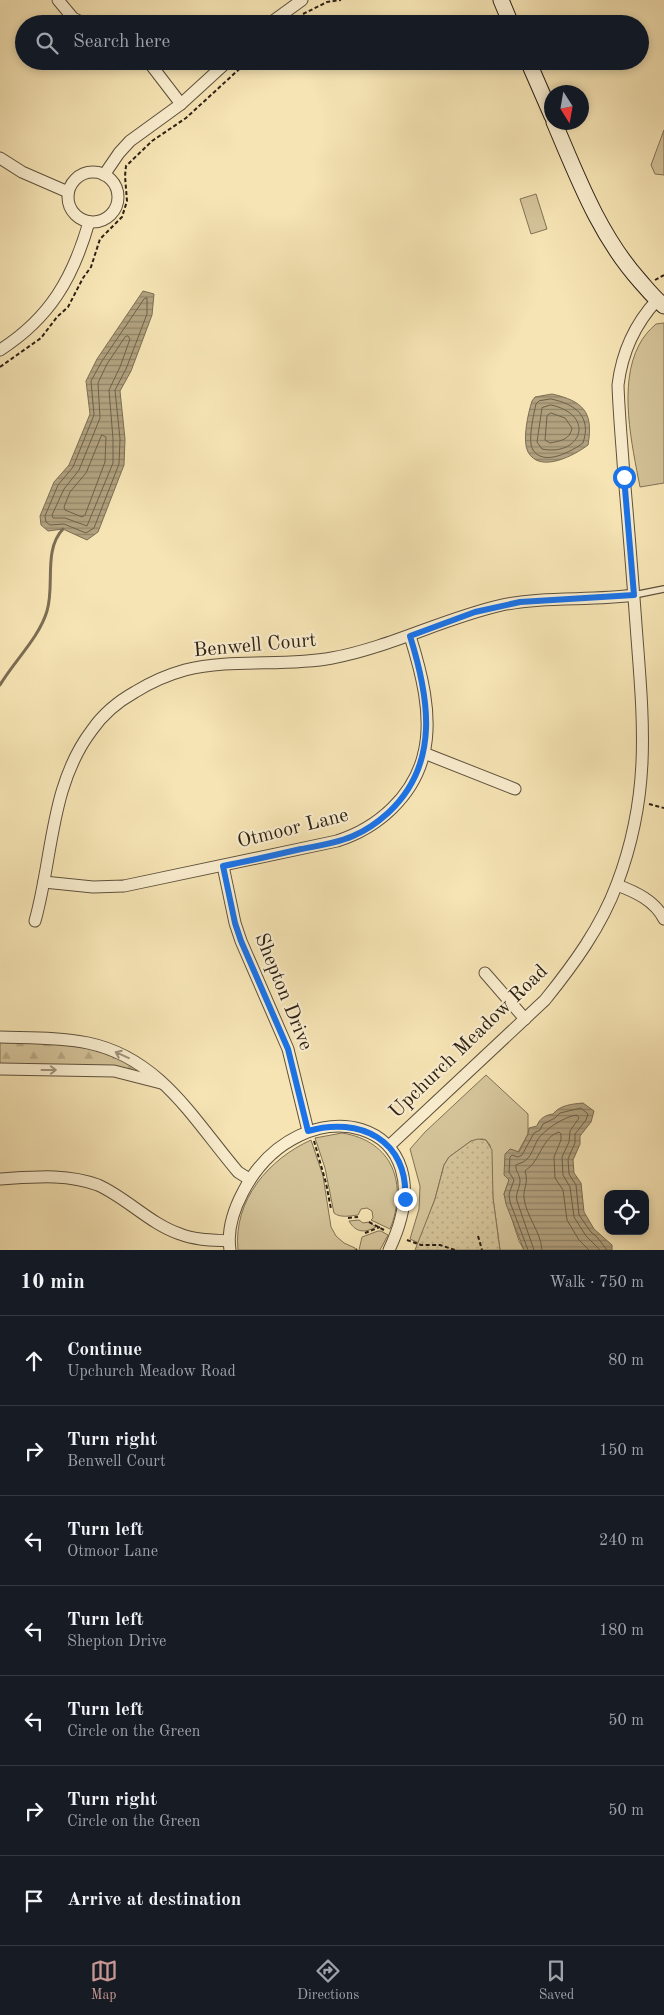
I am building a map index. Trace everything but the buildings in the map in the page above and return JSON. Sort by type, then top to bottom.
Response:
[{"type":"street","points":[[58,0],[70,15]]},
{"type":"street","points":[[281,15],[302,0]]},
{"type":"street","points":[[501,0],[507,15]]},
{"type":"street","points":[[155,70],[181,104]]},
{"type":"street","points":[[104,175],[130,141],[181,104],[218,70]]},
{"type":"street","points":[[532,70],[544,98]]},
{"type":"street","points":[[558,130],[596,217],[606,235],[618,254],[661,303]]},
{"type":"street","points":[[0,158],[22,172],[68,192]]},
{"type":"street","points":[[97,172],[104,175],[114,184],[118,198],[114,211],[103,220],[89,222],[81,219],[70,208],[68,192],[71,185],[82,174],[97,172]]},
{"type":"street","points":[[0,350],[28,330],[48,309],[74,267],[89,222]]},
{"type":"street","name":"Upchurch Meadow Road","points":[[389,1146],[545,1000],[574,962],[601,919],[617,885],[640,803],[644,730],[618,385],[621,361],[627,343],[637,325],[661,303]]},
{"type":"street","name":"Benwell Court","points":[[35,921],[62,790],[69,770],[92,729],[126,697],[158,680],[187,670],[326,659],[410,636],[475,612],[520,602],[634,595]]},
{"type":"street","name":"Otmoor Lane","points":[[44,882],[93,887],[124,886],[327,844],[354,836],[383,817],[396,805],[411,784],[424,753],[427,726],[425,700],[420,671],[410,636]]},
{"type":"street","points":[[424,753],[515,789]]},
{"type":"street","name":"Shepton Drive","points":[[223,866],[235,923],[292,1062],[310,1135]]},
{"type":"street","points":[[617,885],[639,894],[653,904],[664,920]]},
{"type":"street","points":[[485,973],[525,1019]]},
{"type":"street","points":[[0,1037],[60,1039],[102,1047],[136,1061],[153,1073],[182,1102],[238,1172],[249,1179]]},
{"type":"street","points":[[0,1069],[114,1071],[161,1083]]},
{"type":"street","points":[[0,1179],[41,1176],[74,1178],[98,1186],[158,1224],[179,1234],[229,1246],[234,1213],[249,1179],[275,1152],[329,1126],[352,1127],[375,1136],[389,1146],[401,1168],[406,1186],[402,1218],[389,1250]]},
{"type":"lane","points":[[634,595],[664,589]]},
{"type":"path","points":[[303,15],[327,2],[341,0]]},
{"type":"path","points":[[0,367],[41,338],[57,317],[68,307],[82,278],[90,267],[100,239],[122,217],[127,201],[126,166],[152,141],[186,118],[238,70]]},
{"type":"path","points":[[648,804],[664,808]]},
{"type":"path","points":[[310,1135],[326,1183],[331,1209]]},
{"type":"path","points":[[348,1218],[358,1217]]},
{"type":"path","points":[[370,1222],[389,1232]]},
{"type":"path","points":[[365,1233],[380,1227]]},
{"type":"path","points":[[478,1236],[482,1250]]},
{"type":"path","points":[[407,1240],[421,1244],[440,1245],[455,1250]]},
{"type":"green space","points":[[664,130],[664,175],[655,174],[651,165]]},
{"type":"green space","points":[[536,194],[547,229],[531,234],[520,199]]},
{"type":"green space","points":[[664,323],[664,483],[640,487],[629,415],[629,378],[633,361],[642,339],[656,324]]},
{"type":"green space","points":[[0,1040],[67,1043],[124,1058],[154,1078],[0,1066]]},
{"type":"green space","points":[[486,1075],[528,1114],[528,1134],[518,1152],[510,1149],[509,1180],[504,1194],[519,1241],[524,1250],[500,1250],[493,1198],[490,1145],[486,1140],[482,1139],[471,1141],[449,1157],[444,1165],[435,1199],[419,1243],[410,1239],[419,1209],[420,1186],[410,1149],[425,1132]]},
{"type":"green space","points":[[342,1133],[374,1145],[392,1167],[396,1181],[397,1196],[390,1229],[371,1220],[373,1218],[372,1211],[367,1208],[361,1209],[358,1215],[342,1216],[334,1213],[325,1168],[315,1138]]},
{"type":"green space","points":[[478,1139],[486,1140],[492,1150],[493,1198],[500,1250],[415,1250],[435,1199],[444,1165],[449,1157],[471,1141]]},
{"type":"green space","points":[[311,1140],[323,1176],[331,1227],[336,1236],[344,1243],[355,1248],[355,1250],[238,1250],[241,1214],[257,1183],[281,1158]]},
{"type":"green space","points":[[359,1220],[363,1223],[369,1222],[376,1227],[361,1231],[355,1228],[349,1221]]},
{"type":"green space","points":[[378,1231],[388,1235],[380,1250],[359,1250],[362,1237]]},
{"type":"water","points":[[143,291],[154,294],[152,315],[131,371],[120,391],[125,439],[124,465],[98,532],[87,540],[63,529],[48,531],[41,525],[40,516],[54,482],[69,465],[90,414],[86,381],[97,359]]},
{"type":"water","points":[[552,394],[572,400],[584,410],[589,424],[588,445],[558,460],[541,462],[533,458],[526,447],[527,420],[532,401],[535,397]]},
{"type":"water","points":[[583,1103],[594,1111],[591,1122],[580,1136],[580,1144],[573,1160],[574,1173],[581,1183],[584,1212],[594,1229],[612,1245],[612,1250],[524,1250],[504,1194],[509,1180],[504,1175],[505,1154],[510,1149],[519,1152],[529,1128],[537,1126],[539,1121],[547,1115],[553,1114],[563,1107]]},
{"type":"waterway","points":[[0,685],[43,621],[49,601],[53,547],[63,529]]},
{"type":"route","points":[[405,1199],[406,1186],[401,1168],[389,1146],[375,1136],[364,1130],[340,1125],[308,1131],[288,1049],[241,941],[235,923],[223,866],[336,842],[354,836],[383,817],[405,794],[424,753],[427,726],[420,671],[410,636],[475,612],[501,605],[543,599],[623,597],[634,595],[624,477]]}]
